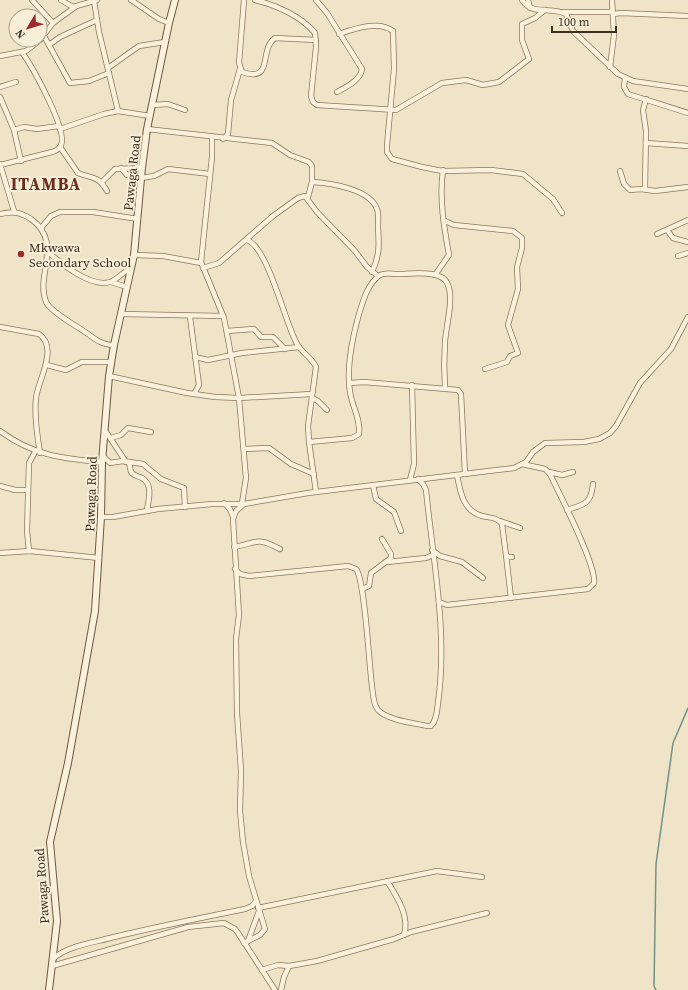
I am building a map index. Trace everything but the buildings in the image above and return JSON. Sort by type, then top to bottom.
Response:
[{"type":"main road","name":"Pawaga Road","points":[[49,990],[57,921],[50,842],[68,763],[95,611],[101,516],[102,459],[106,432],[109,376],[114,345],[134,255],[147,129],[169,24],[176,0]]},
{"type":"street","points":[[32,0],[53,22]]},
{"type":"street","points":[[61,0],[66,5],[75,7]]},
{"type":"street","points":[[132,0],[159,19],[169,24]]},
{"type":"street","points":[[223,139],[228,134],[231,100],[240,69],[244,0]]},
{"type":"street","points":[[255,0],[268,3],[304,22],[315,33],[316,40],[312,69],[311,96],[313,102],[318,105],[332,107],[390,110],[400,108],[442,83],[466,80],[484,85],[505,79],[529,59],[522,40],[522,24],[535,18],[544,10]]},
{"type":"street","points":[[316,0],[327,13],[362,69],[361,74],[356,80],[337,92]]},
{"type":"street","points":[[522,0],[530,8],[563,12],[688,16]]},
{"type":"street","points":[[528,0],[530,8]]},
{"type":"street","points":[[610,67],[614,35],[612,0]]},
{"type":"street","points":[[48,30],[53,22],[75,7],[96,1],[97,20],[118,111]]},
{"type":"street","points":[[563,12],[569,18],[570,27],[573,31],[610,67],[625,78],[633,81],[688,89]]},
{"type":"street","points":[[97,20],[60,37],[49,45],[70,83],[89,81],[108,70],[139,46],[165,42]]},
{"type":"street","points":[[339,34],[365,27],[388,28],[393,31],[394,69],[387,145],[389,156],[395,161],[443,170],[491,170],[523,174],[553,199],[562,213]]},
{"type":"street","points":[[240,69],[248,73],[255,74],[261,72],[264,67],[270,43],[275,38],[316,40]]},
{"type":"street","points":[[0,56],[22,52],[29,48]]},
{"type":"street","points":[[22,52],[41,82],[60,127],[60,147],[78,172],[93,176],[102,182],[107,191]]},
{"type":"street","points":[[625,78],[624,87],[628,94],[688,113]]},
{"type":"street","points":[[0,87],[16,82]]},
{"type":"street","points":[[0,97],[14,130],[21,161]]},
{"type":"street","points":[[645,189],[646,143],[644,110],[646,99]]},
{"type":"street","points":[[152,105],[168,104],[185,110]]},
{"type":"street","points":[[14,130],[24,127],[37,129],[60,127],[118,111],[150,116]]},
{"type":"street","points":[[147,129],[223,139],[272,143],[290,155],[309,162],[313,170],[312,182],[308,197],[317,212],[372,272],[378,276]]},
{"type":"street","points":[[212,137],[202,265],[223,316],[239,398],[246,486],[243,504],[233,517]]},
{"type":"street","points":[[646,143],[688,146]]},
{"type":"street","points":[[14,211],[0,165],[21,161],[52,152],[60,147]]},
{"type":"street","points":[[121,168],[127,175],[141,179],[154,176],[168,169],[210,174]]},
{"type":"street","points":[[102,182],[115,169],[142,168]]},
{"type":"street","points":[[435,275],[449,255],[441,206],[443,170]]},
{"type":"street","points":[[620,171],[624,184],[628,189],[645,189],[655,191],[688,187]]},
{"type":"street","points":[[312,182],[336,185],[352,190],[364,196],[374,204],[378,210],[380,239],[376,263],[372,272]]},
{"type":"street","points":[[134,255],[163,256],[202,265],[219,263],[273,216],[301,197],[308,197]]},
{"type":"street","points":[[0,214],[14,211],[30,218],[41,228],[46,240],[47,252],[44,294],[47,304],[100,343],[114,345]]},
{"type":"street","points":[[41,228],[51,216],[60,212],[93,212],[138,219]]},
{"type":"street","points":[[657,234],[688,220]]},
{"type":"street","points":[[444,221],[460,226],[513,231],[519,234],[522,238],[522,248],[517,267],[518,289],[508,325],[518,353],[510,356],[507,362],[485,369]]},
{"type":"street","points":[[667,230],[673,238],[688,242]]},
{"type":"street","points":[[247,240],[255,245],[263,259],[299,347],[316,368],[312,396],[309,442],[316,492]]},
{"type":"street","points":[[47,252],[81,276],[96,281],[111,282],[127,287]]},
{"type":"street","points":[[678,256],[688,253]]},
{"type":"street","points":[[111,282],[131,268]]},
{"type":"street","points":[[309,442],[352,438],[358,434],[359,423],[350,392],[349,366],[358,318],[368,290],[378,276],[388,273],[435,275],[444,279],[448,283],[450,290],[445,342],[445,388]]},
{"type":"street","points":[[121,314],[190,317],[223,316]]},
{"type":"street","points":[[190,317],[199,385],[194,394]]},
{"type":"street","points":[[101,516],[122,516],[147,511],[224,503],[243,504],[316,492],[514,468],[526,462],[536,449],[545,443],[584,442],[599,439],[610,433],[616,426],[640,383],[671,349],[688,317]]},
{"type":"street","points":[[0,327],[41,336],[46,347],[47,365],[36,397],[37,452],[29,462],[27,531],[29,551]]},
{"type":"street","points":[[227,331],[254,329],[261,337],[273,337],[285,349]]},
{"type":"street","points":[[195,358],[208,360],[231,355],[299,347]]},
{"type":"street","points":[[47,365],[66,370],[82,362],[111,362]]},
{"type":"street","points":[[109,376],[194,394],[239,398],[312,396],[327,410]]},
{"type":"street","points":[[350,383],[364,382],[456,388],[460,392],[465,474]]},
{"type":"street","points":[[410,480],[414,464],[412,385]]},
{"type":"street","points":[[111,438],[121,435],[128,428],[151,432]]},
{"type":"street","points":[[0,431],[16,443],[37,452],[62,458],[102,459],[110,463],[128,462],[143,464],[161,479],[184,488],[185,507]]},
{"type":"street","points":[[106,432],[128,462],[131,472],[143,479],[148,486],[149,499],[147,511]]},
{"type":"street","points":[[244,449],[269,448],[291,464],[314,474]]},
{"type":"street","points":[[522,464],[545,469],[549,472],[562,475],[573,472]]},
{"type":"street","points":[[439,602],[447,605],[588,589],[594,583],[593,570],[549,472]]},
{"type":"street","points":[[457,475],[463,501],[471,510],[481,516],[492,517],[520,528]]},
{"type":"street","points":[[235,569],[240,574],[249,576],[348,566],[353,567],[358,572],[362,589],[367,648],[375,706],[384,714],[431,726],[436,720],[441,681],[442,635],[426,490],[418,479]]},
{"type":"street","points":[[567,510],[589,501],[592,497],[593,484]]},
{"type":"street","points":[[373,485],[376,499],[394,512],[401,531]]},
{"type":"street","points":[[0,486],[15,490],[28,490]]},
{"type":"street","points":[[224,503],[230,509],[233,517],[239,615],[236,639],[236,713],[241,771],[240,811],[243,842],[256,901],[265,929],[260,935],[246,942]]},
{"type":"street","points":[[500,521],[503,528],[511,598]]},
{"type":"street","points":[[362,589],[369,586],[371,572],[387,562],[392,556],[382,539]]},
{"type":"street","points":[[234,547],[254,541],[262,541],[280,549]]},
{"type":"street","points":[[0,553],[29,551],[99,558]]},
{"type":"street","points":[[387,562],[426,558],[433,553]]},
{"type":"street","points":[[433,553],[462,562],[483,578]]},
{"type":"street","points":[[506,555],[508,557],[512,557]]},
{"type":"street","points":[[259,909],[437,871],[482,877]]},
{"type":"street","points":[[387,882],[403,911],[406,925],[404,935]]},
{"type":"street","points":[[53,959],[58,954],[98,941],[156,927],[245,909],[252,906],[256,901]]},
{"type":"street","points":[[246,942],[259,909]]},
{"type":"street","points":[[262,970],[278,965],[289,966],[317,961],[394,939],[411,932],[487,913]]},
{"type":"street","points":[[52,966],[181,928],[213,922],[224,922],[235,929],[246,942],[275,990]]},
{"type":"street","points":[[281,990],[284,977],[289,966]]},
{"type":"waterway","points":[[656,990],[654,986],[656,864],[673,743],[688,708]]},
{"type":"place","name":"Mkwawa Secondary School","points":[[21,254]]},
{"type":"district","name":"ITAMBA","points":[[46,184]]}]
